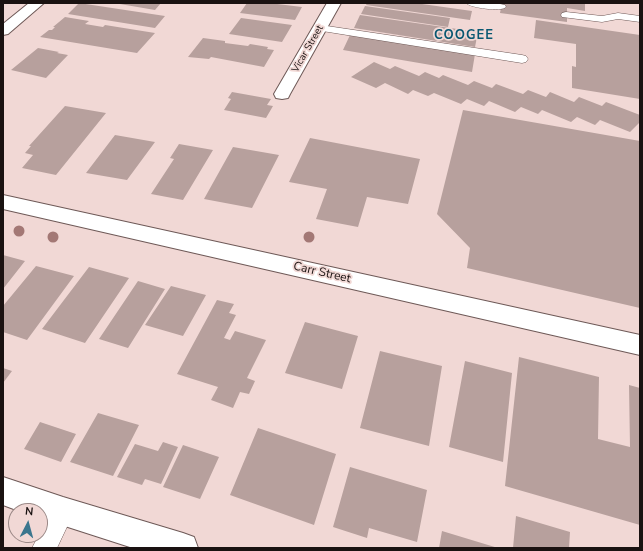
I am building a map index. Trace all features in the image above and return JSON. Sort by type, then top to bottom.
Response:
[{"type":"street","points":[[3,31],[37,3]]},
{"type":"street","name":"Vicar Street","points":[[282,94],[334,3]]},
{"type":"street","name":"Carr Street","points":[[3,202],[640,345]]},
{"type":"street","points":[[3,491],[64,512],[183,548]]},
{"type":"lane","points":[[471,3],[501,7]]},
{"type":"lane","points":[[566,15],[602,19],[618,16],[640,19]]},
{"type":"lane","points":[[320,28],[522,59]]},
{"type":"lane","points":[[44,548],[64,512]]},
{"type":"building","points":[[79,3],[165,16],[155,28],[68,14]]},
{"type":"building","points":[[114,3],[161,3],[155,10]]},
{"type":"building","points":[[247,3],[269,3],[302,7],[295,20],[240,13]]},
{"type":"building","points":[[367,3],[415,3],[472,11],[470,20],[366,5]]},
{"type":"building","points":[[502,3],[585,3],[585,11],[567,8],[567,22],[500,13]]},
{"type":"building","points":[[365,6],[450,18],[448,27],[361,14]]},
{"type":"building","points":[[360,15],[478,32],[475,47],[354,28]]},
{"type":"building","points":[[65,17],[89,21],[85,24],[103,27],[105,25],[155,33],[137,53],[40,37],[49,30],[52,30],[55,27],[53,27]]},
{"type":"building","points":[[241,18],[292,25],[282,42],[229,34]]},
{"type":"building","points":[[536,20],[640,35],[640,99],[572,88],[572,66],[576,67],[576,44],[534,38]]},
{"type":"building","points":[[350,35],[475,54],[472,72],[343,50]]},
{"type":"building","points":[[203,38],[225,41],[225,43],[248,46],[250,44],[268,47],[267,49],[274,50],[264,67],[211,57],[209,59],[188,57]]},
{"type":"building","points":[[38,48],[68,55],[46,78],[11,70]]},
{"type":"building","points":[[374,62],[390,69],[395,66],[419,76],[425,72],[439,78],[443,75],[468,85],[474,81],[492,88],[496,84],[523,94],[528,90],[546,97],[550,92],[574,102],[579,97],[602,106],[606,102],[640,115],[640,122],[630,132],[600,120],[595,125],[577,117],[571,122],[542,110],[538,114],[521,107],[515,112],[489,101],[484,106],[467,99],[461,104],[434,93],[428,96],[413,90],[408,94],[385,83],[376,88],[351,77]]},
{"type":"building","points":[[232,92],[271,99],[267,105],[273,106],[266,118],[224,110],[231,99],[228,98]]},
{"type":"building","points":[[65,106],[106,113],[56,175],[22,168],[33,155],[25,153],[31,146],[29,146]]},
{"type":"building","points":[[463,110],[640,141],[640,308],[467,268],[470,248],[437,214]]},
{"type":"building","points":[[115,135],[155,142],[127,180],[86,173]]},
{"type":"building","points":[[310,138],[420,159],[408,204],[367,197],[358,227],[316,219],[327,189],[289,182]]},
{"type":"building","points":[[179,144],[213,150],[183,200],[151,194],[174,159],[170,158]]},
{"type":"building","points":[[233,147],[279,155],[252,208],[204,199]]},
{"type":"building","points":[[3,255],[25,261],[3,289]]},
{"type":"building","points":[[36,266],[74,276],[27,340],[3,332],[3,306]]},
{"type":"building","points":[[89,267],[129,278],[85,343],[42,329]]},
{"type":"building","points":[[138,281],[165,289],[128,348],[99,339]]},
{"type":"building","points":[[171,286],[206,295],[183,336],[145,325]]},
{"type":"building","points":[[217,300],[234,304],[229,313],[236,315],[224,338],[230,340],[235,331],[266,340],[247,378],[255,381],[249,394],[240,392],[233,408],[211,400],[218,387],[177,374]]},
{"type":"building","points":[[305,322],[358,336],[342,389],[285,373]]},
{"type":"building","points":[[380,351],[442,366],[429,446],[360,428]]},
{"type":"building","points":[[519,357],[599,377],[598,439],[630,447],[629,385],[640,388],[640,525],[505,486]]},
{"type":"building","points":[[465,361],[512,373],[503,462],[449,447]]},
{"type":"building","points":[[3,368],[12,371],[3,383]]},
{"type":"building","points":[[98,413],[139,425],[113,476],[70,462]]},
{"type":"building","points":[[40,422],[76,434],[61,462],[24,449]]},
{"type":"building","points":[[258,428],[336,454],[314,525],[230,495]]},
{"type":"building","points":[[163,442],[178,447],[161,484],[145,479],[142,485],[117,477],[135,444],[158,451]]},
{"type":"building","points":[[183,445],[219,457],[200,499],[163,487]]},
{"type":"building","points":[[350,467],[427,490],[417,542],[369,528],[367,538],[333,527]]},
{"type":"building","points":[[516,516],[570,532],[569,548],[513,548]]},
{"type":"building","points":[[442,531],[498,548],[439,548]]},
{"type":"district","name":"COOGEE","points":[[464,36]]}]
